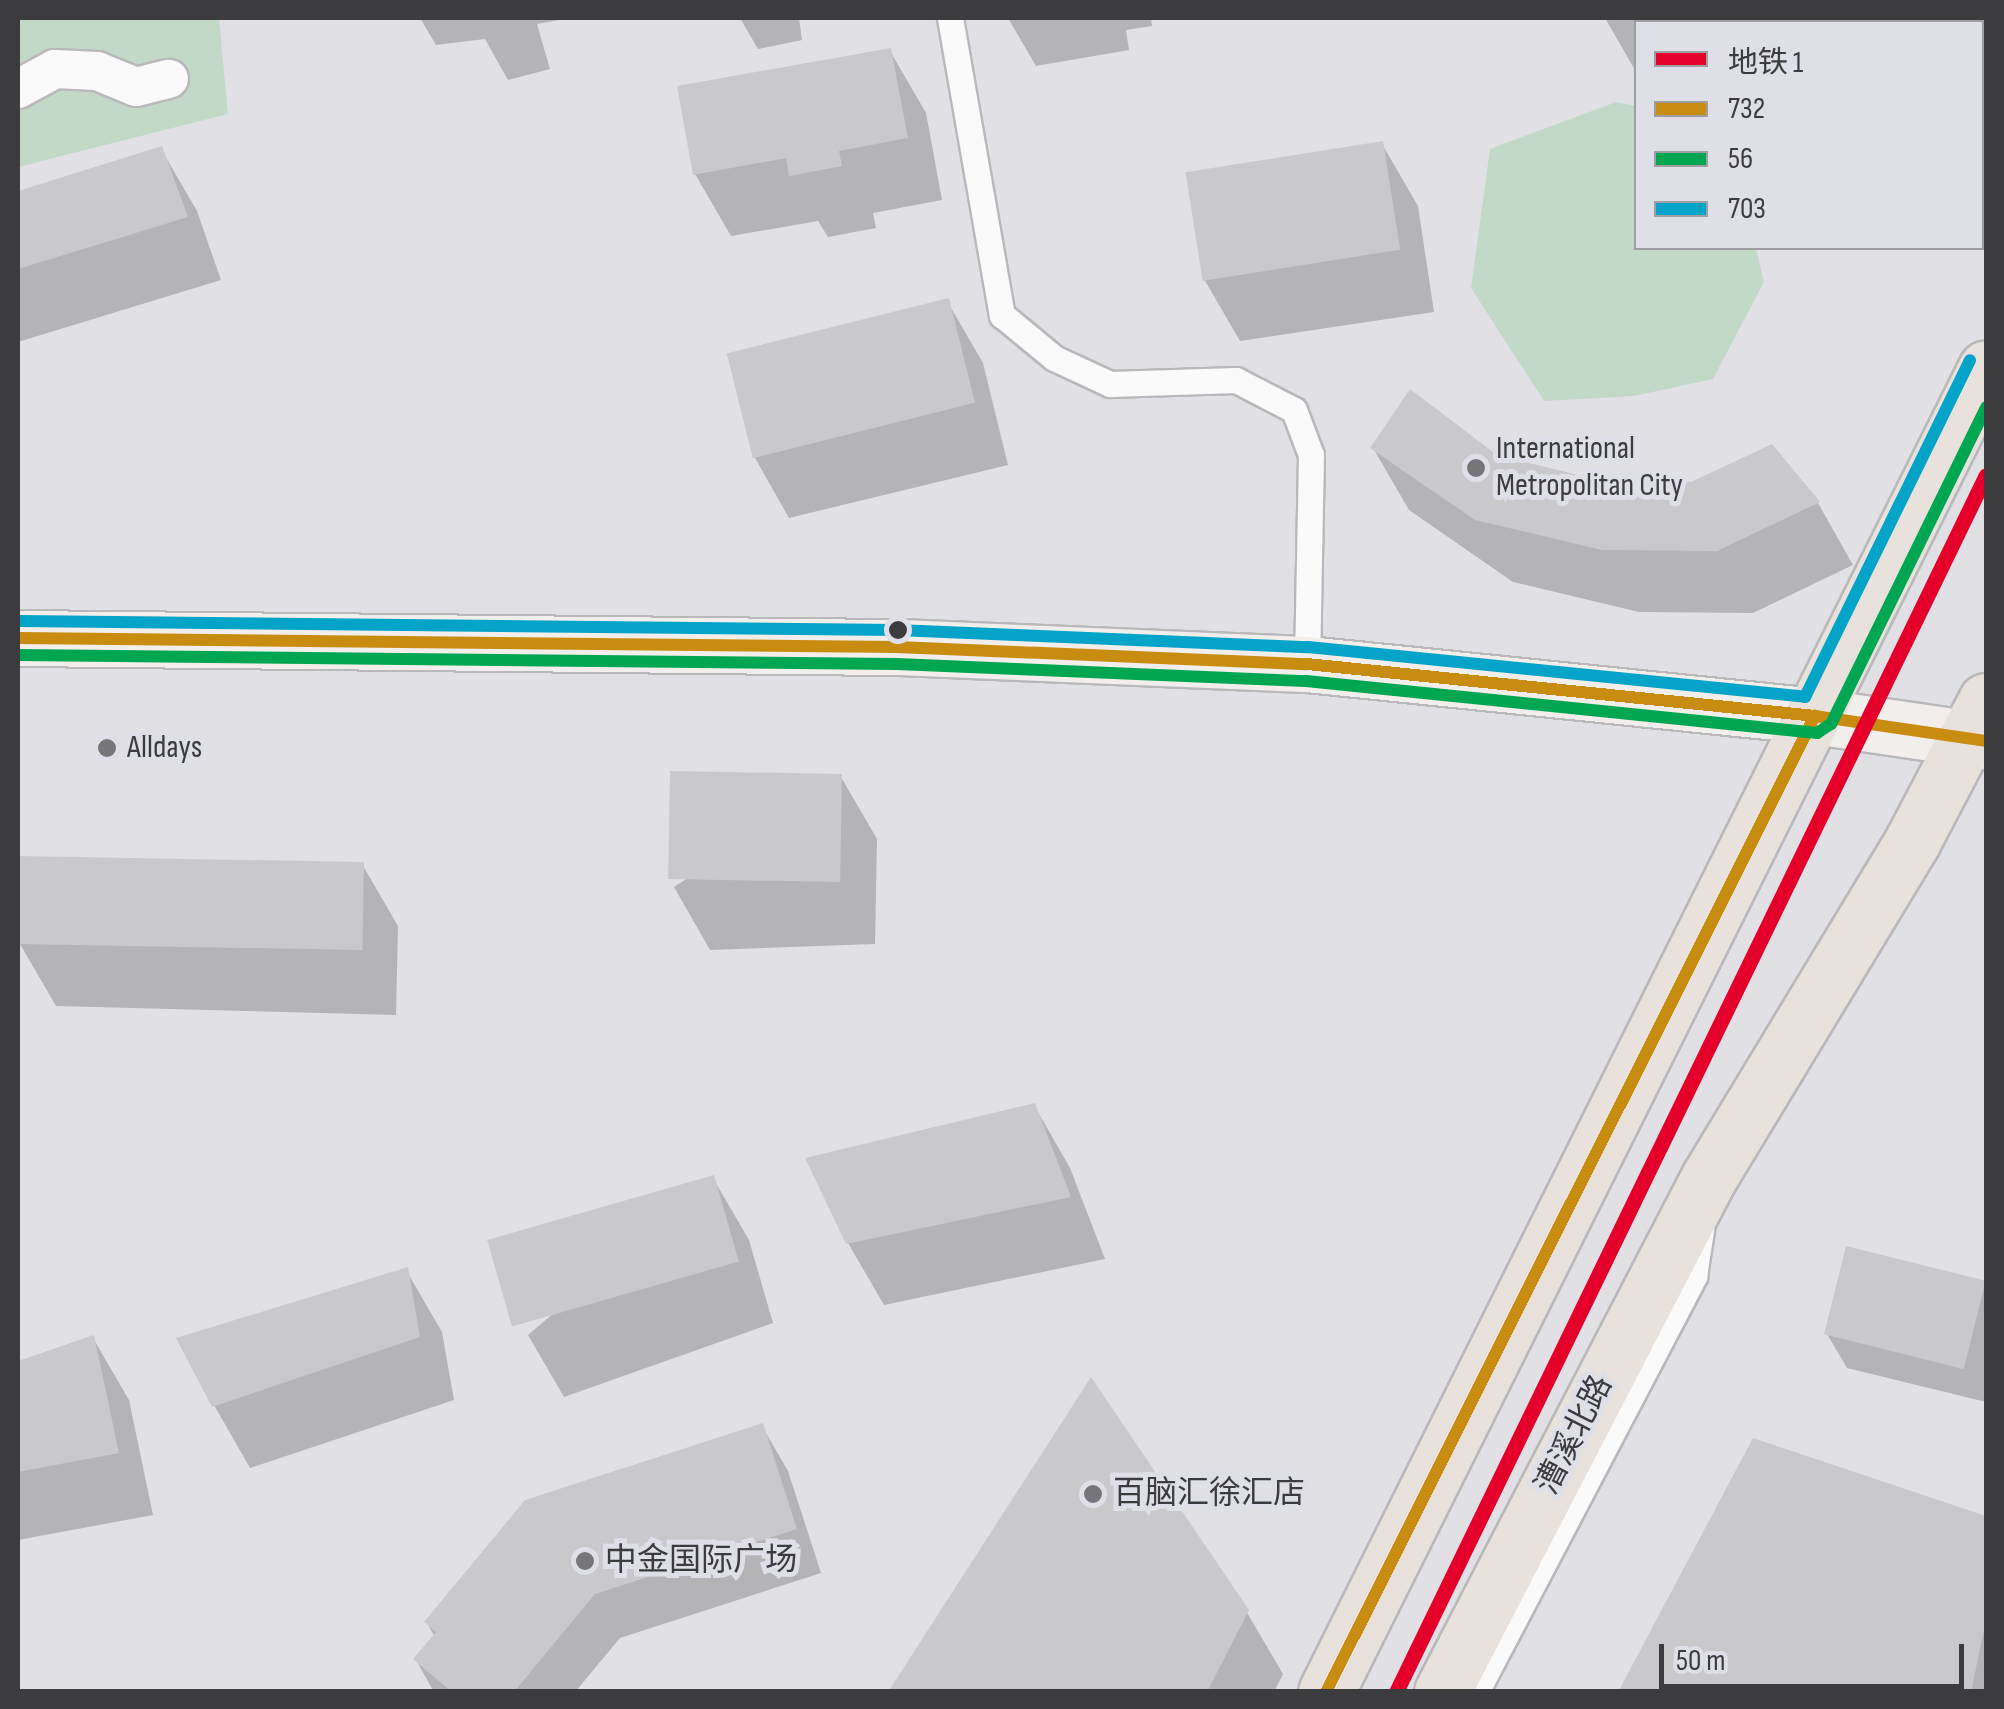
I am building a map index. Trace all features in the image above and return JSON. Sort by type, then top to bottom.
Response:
[{"type":"main road","points":[[1326,1692],[1986,368]]},
{"type":"main road","points":[[18,638],[897,647],[1307,664],[1814,716],[1980,727]]},
{"type":"main road","name":"漕溪北路","points":[[1442,1692],[1708,1179],[1980,727]]},
{"type":"street","points":[[20,84],[54,68],[96,71],[136,87],[169,79]]},
{"type":"lane","points":[[950,18],[1002,315],[1054,358],[1110,384],[1236,380],[1294,410],[1312,455],[1307,664]]},
{"type":"lane","name":"漕溪北路","points":[[1476,1692],[1694,1276],[1708,1179]]},
{"type":"green space","points":[[18,18],[219,18],[228,114],[18,167]]},
{"type":"green space","points":[[1616,102],[1634,106],[1634,250],[1756,250],[1764,282],[1713,379],[1634,396],[1544,401],[1471,288],[1490,149]]},
{"type":"building","points":[[891,48],[908,138],[839,151],[842,166],[789,176],[786,158],[693,175],[677,86]]},
{"type":"building","points":[[1383,141],[1400,250],[1203,281],[1185,172]]},
{"type":"building","points":[[162,146],[188,217],[18,269],[18,191]]},
{"type":"building","points":[[949,298],[975,403],[753,458],[727,353]]},
{"type":"building","name":"International Metropolitan City","points":[[1410,389],[1497,455],[1607,482],[1691,482],[1772,444],[1820,502],[1717,551],[1602,550],[1475,520],[1370,448]]},
{"type":"building","points":[[670,771],[842,774],[840,882],[668,879]]},
{"type":"building","points":[[19,856],[364,862],[362,950],[18,944]]},
{"type":"building","points":[[1035,1103],[1071,1197],[846,1244],[805,1158]]},
{"type":"building","points":[[714,1175],[739,1262],[512,1327],[487,1240]]},
{"type":"building","points":[[1846,1246],[1986,1281],[1964,1369],[1824,1334]]},
{"type":"building","points":[[408,1267],[420,1337],[212,1407],[176,1338]]},
{"type":"building","points":[[94,1335],[119,1453],[18,1472],[18,1361]]},
{"type":"building","name":"百脑汇徐汇店","points":[[1091,1377],[1249,1610],[1207,1692],[888,1692]]},
{"type":"building","name":"中金国际广场","points":[[763,1423],[797,1529],[595,1594],[514,1692],[452,1692],[413,1659],[436,1632],[424,1622],[525,1500]]},
{"type":"building","points":[[1753,1438],[1986,1516],[1986,1620],[1971,1692],[1618,1692]]},
{"type":"metro line","name":"1","points":[[1396,1692],[1986,475]]},
{"type":"transit line","name":"703","points":[[18,621],[897,630],[1308,647],[1805,697],[1970,360]]},
{"type":"transit line","name":"56","points":[[18,655],[897,664],[1306,681],[1817,733],[1831,724],[1986,407]]},
{"type":"transit line","name":"732","points":[[18,638],[897,647],[1307,664],[1815,716],[1986,741]]},
{"type":"transit line","name":"732","points":[[1326,1692],[1815,716]]},
{"type":"place","name":"International Metropolitan City","points":[[1476,468]]},
{"type":"place","name":"Alldays","points":[[107,748]]},
{"type":"place","name":"百脑汇徐汇店","points":[[1093,1494]]},
{"type":"place","name":"中金国际广场","points":[[585,1561]]}]
